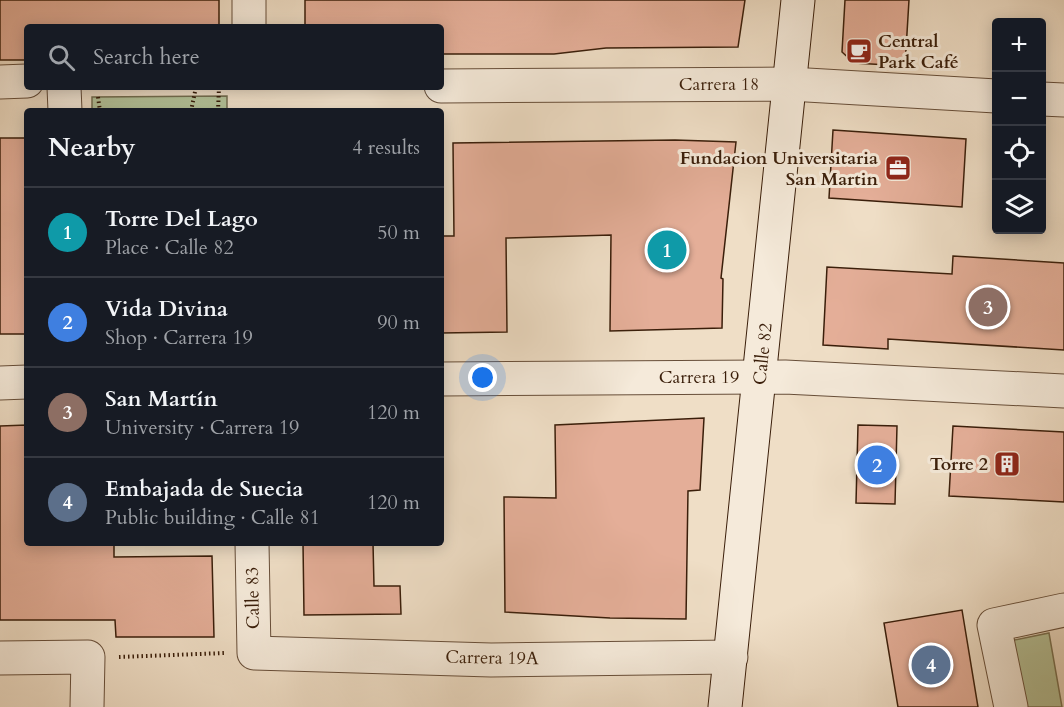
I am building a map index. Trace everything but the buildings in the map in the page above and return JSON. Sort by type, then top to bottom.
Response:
[{"type":"street","points":[[249,0],[249,24]]},
{"type":"street","name":"Calle 82","points":[[725,707],[761,377],[798,0]]},
{"type":"street","points":[[0,82],[24,81]]},
{"type":"street","name":"Carrera 18","points":[[444,86],[790,84],[992,96]]},
{"type":"street","points":[[64,90],[65,108]]},
{"type":"street","points":[[1046,99],[1064,100]]},
{"type":"street","name":"Carrera 19","points":[[444,379],[761,377],[1064,391]]},
{"type":"street","points":[[0,383],[24,382]]},
{"type":"street","name":"Calle 83","points":[[252,546],[254,653]]},
{"type":"street","points":[[1011,707],[994,625],[1064,610]]},
{"type":"street","name":"Carrera 19A","points":[[254,653],[491,660],[731,657]]},
{"type":"street","points":[[0,658],[88,657],[87,707]]},
{"type":"path","points":[[191,108],[195,90]]},
{"type":"path","points":[[218,108],[219,90]]},
{"type":"path","points":[[88,657],[254,653]]},
{"type":"green space","points":[[227,96],[227,108],[92,108],[92,97]]},
{"type":"green space","points":[[1049,633],[1062,707],[1022,707],[1010,641]]},
{"type":"place","name":"Central Park Café","points":[[859,51]]},
{"type":"place","name":"Fundacion Universitaria San Martin","points":[[898,168]]},
{"type":"place","name":"Torre Del Lago","points":[[667,250]]},
{"type":"place","name":"San Martín","points":[[988,307]]},
{"type":"place","name":"Torre 2","points":[[1007,464]]},
{"type":"place","name":"Vida Divina","points":[[877,465]]},
{"type":"place","name":"Embajada de Suecia","points":[[931,665]]}]
